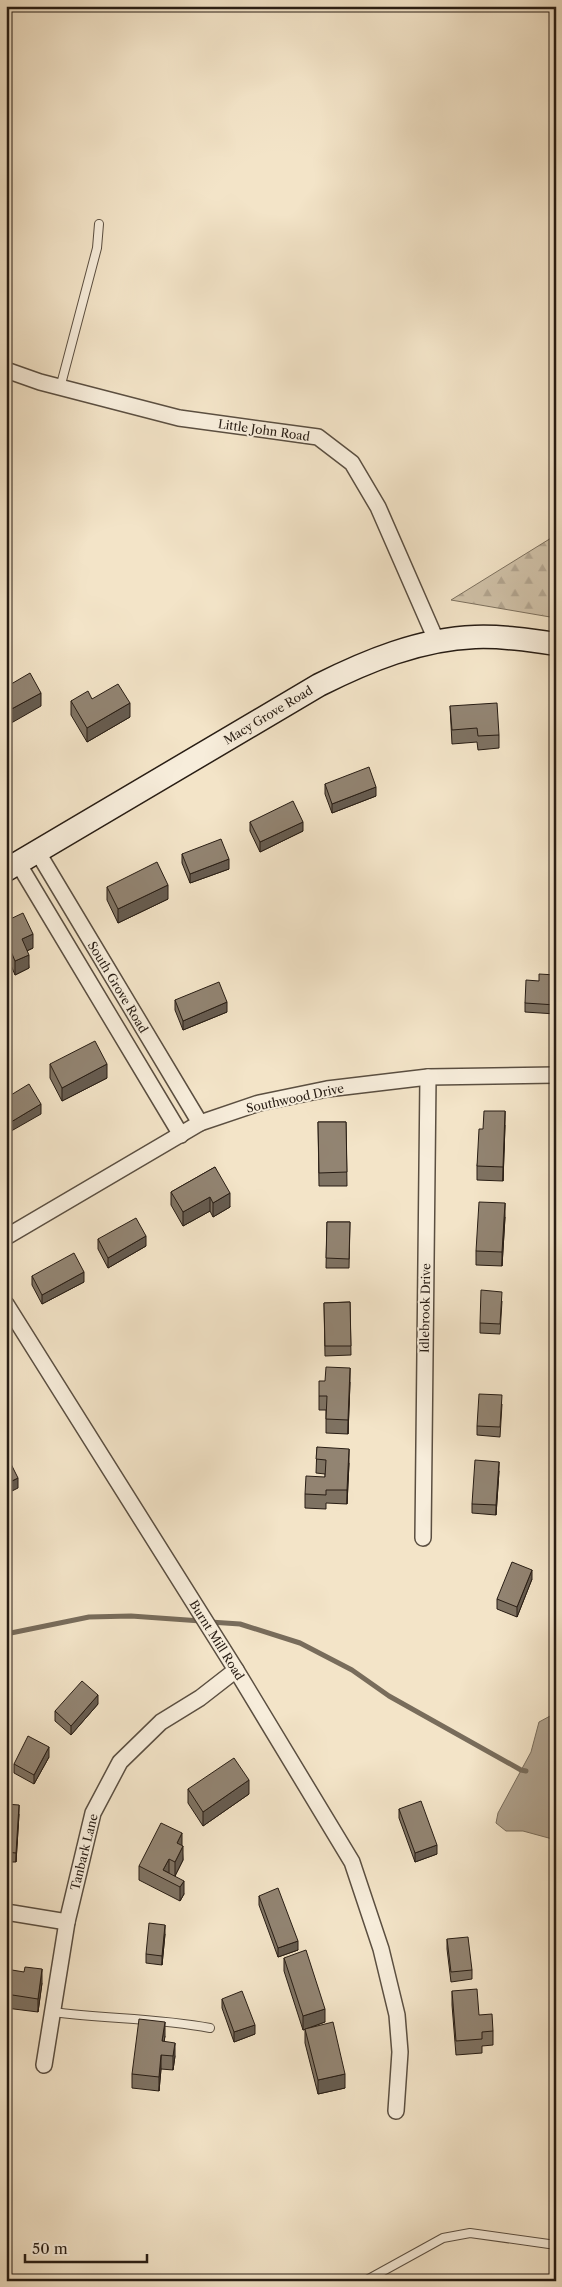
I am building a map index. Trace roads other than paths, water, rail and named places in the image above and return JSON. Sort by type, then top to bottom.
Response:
[{"type":"main road","name":"Macy Grove Road","points":[[20,861],[319,685],[357,666],[395,652],[437,642],[475,637],[556,644]]},
{"type":"street","name":"Little John Road","points":[[6,370],[60,388],[179,418],[318,436],[352,463],[373,500],[437,642]]},
{"type":"street","name":"South Grove Road","points":[[20,861],[200,1123]]},
{"type":"street","name":"South Grove Road","points":[[20,861],[181,1135]]},
{"type":"street","name":"Southwood Drive","points":[[6,1237],[200,1123],[259,1103],[327,1089],[428,1077],[556,1075]]},
{"type":"street","name":"Idlebrook Drive","points":[[423,1538],[428,1077]]},
{"type":"street","name":"Burnt Mill Road","points":[[6,1304],[236,1670],[352,1862],[371,1915],[398,2015],[400,2052],[396,2111]]},
{"type":"street","name":"Tanbark Lane","points":[[44,2065],[67,1922],[93,1813],[120,1762],[161,1722],[200,1698],[236,1670]]},
{"type":"street","points":[[6,1912],[67,1922]]},
{"type":"lane","points":[[60,388],[95,256],[99,224]]},
{"type":"lane","points":[[53,2012],[96,2018],[152,2020],[210,2028]]},
{"type":"lane","points":[[365,2281],[443,2238],[470,2233],[556,2245]]},
{"type":"waterway","points":[[6,1634],[89,1617],[131,1616],[201,1621]]},
{"type":"waterway","points":[[210,1622],[240,1624],[300,1643],[352,1670],[389,1696],[521,1770],[526,1771]]}]
